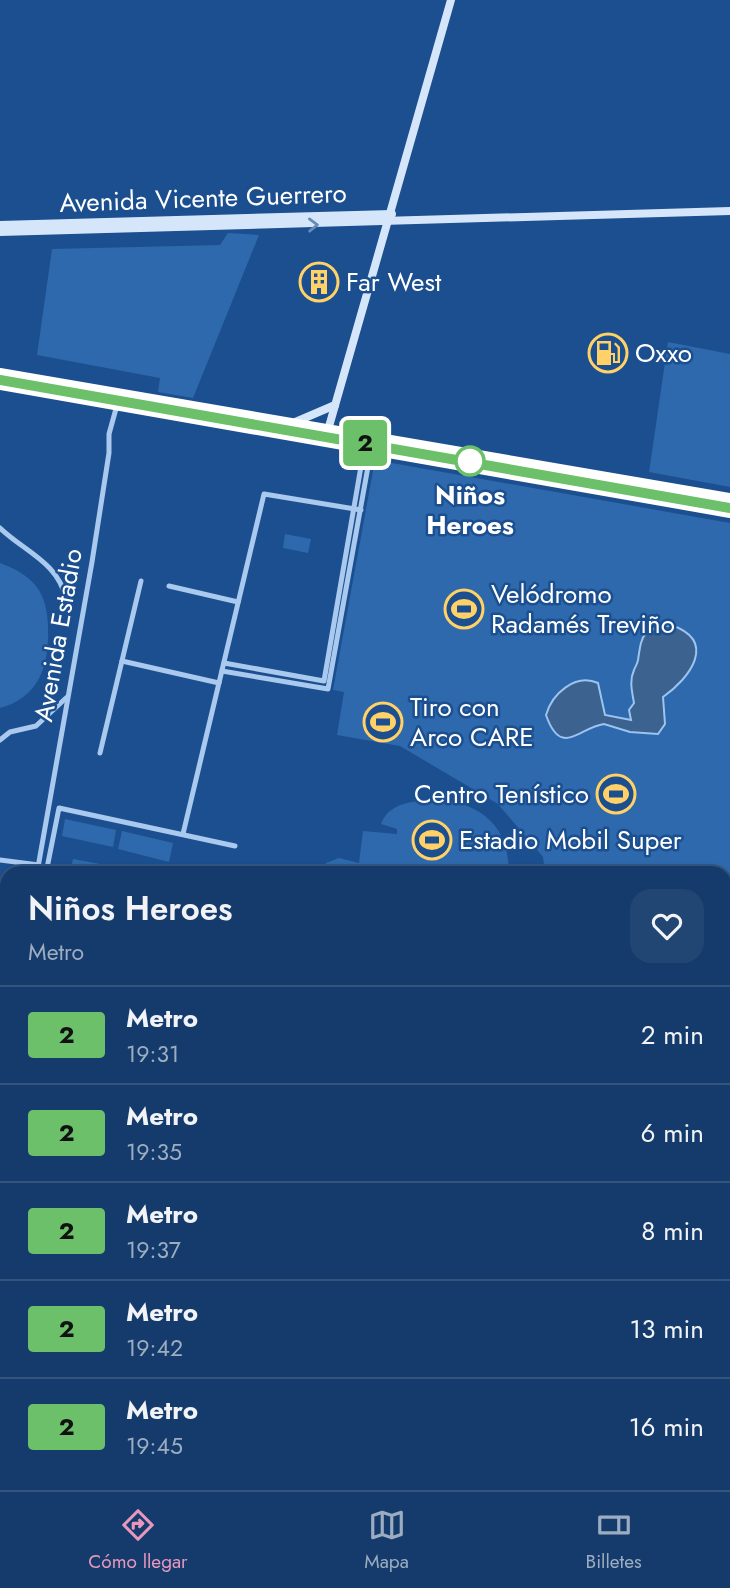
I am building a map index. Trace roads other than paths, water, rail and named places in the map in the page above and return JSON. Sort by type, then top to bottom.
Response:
[{"type":"highway","points":[[0,373],[730,498]]},
{"type":"highway","points":[[0,385],[730,513]]},
{"type":"highway","points":[[27,389],[73,386]]},
{"type":"highway","points":[[315,428],[347,446]]},
{"type":"highway","points":[[551,468],[572,485]]},
{"type":"main road","points":[[328,430],[451,0]]},
{"type":"main road","name":"Avenida Vicente Guerrero","points":[[0,232],[387,224],[406,219],[730,211]]},
{"type":"main road","name":"Avenida Vicente Guerrero","points":[[0,225],[390,214],[406,219]]},
{"type":"main road","points":[[367,224],[379,237],[380,249]]},
{"type":"main road","points":[[290,423],[335,405]]},
{"type":"street","name":"Avenida Estadio","points":[[39,865],[102,501],[109,434],[117,405]]},
{"type":"street","points":[[222,671],[328,689],[368,450]]},
{"type":"street","points":[[183,835],[264,494],[358,509]]},
{"type":"street","points":[[0,528],[51,568],[62,585],[66,599]]},
{"type":"street","points":[[224,663],[324,681],[351,552]]},
{"type":"street","points":[[100,753],[141,581]]},
{"type":"street","points":[[169,586],[238,602]]},
{"type":"street","points":[[122,662],[219,683]]},
{"type":"street","points":[[0,740],[10,732],[36,726],[66,698]]},
{"type":"street","points":[[47,866],[59,808],[235,846]]},
{"type":"street","points":[[0,860],[39,865]]},
{"type":"railway","points":[[0,376],[730,505]]},
{"type":"metro line","name":"2","points":[[0,380],[730,508]]},
{"type":"place","name":"Far West","points":[[319,282]]},
{"type":"place","name":"Oxxo","points":[[608,353]]},
{"type":"place","name":"Niños Heroes","points":[[470,461]]},
{"type":"place","name":"Velódromo Radamés Treviño","points":[[464,609]]},
{"type":"place","name":"Tiro con Arco CARE","points":[[383,722]]},
{"type":"place","name":"Centro Tenístico","points":[[616,794]]},
{"type":"place","name":"Estadio Mobil Super","points":[[432,840]]}]
